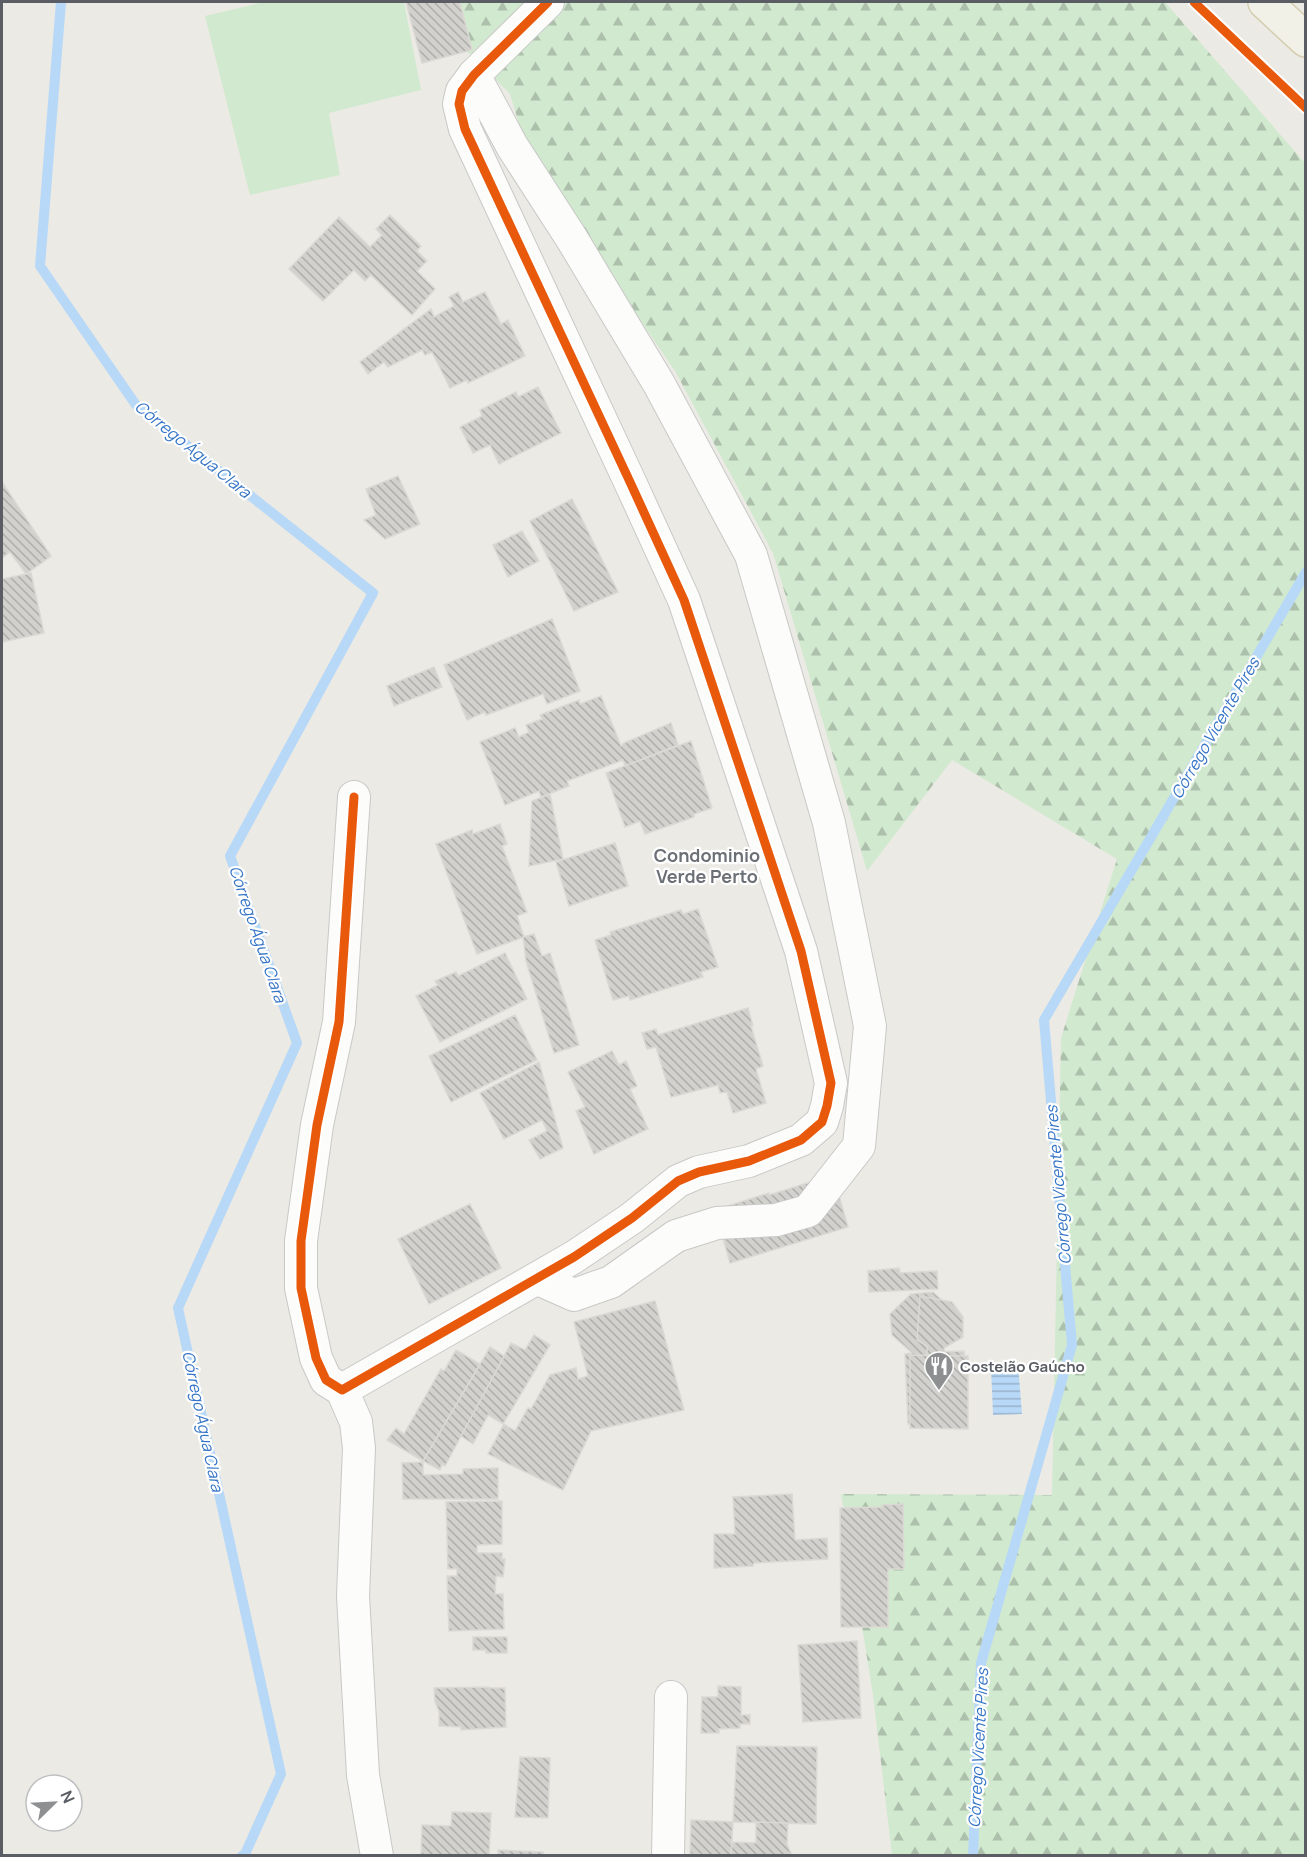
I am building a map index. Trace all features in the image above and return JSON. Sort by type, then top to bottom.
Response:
[{"type":"main road","points":[[1265,2],[1305,40]]},
{"type":"street","points":[[342,1390],[538,1279],[632,1218],[678,1181],[699,1172],[749,1161],[801,1140],[822,1122],[831,1083],[801,951],[684,600],[465,129],[459,104],[462,91],[474,75],[548,2]]},
{"type":"street","points":[[474,75],[512,146],[572,239],[658,384],[751,555],[830,823],[870,1026],[859,1146],[808,1211],[776,1220],[717,1223],[676,1236],[611,1282],[574,1294],[538,1279]]},
{"type":"street","points":[[354,797],[339,1022],[317,1125],[301,1241],[301,1288],[316,1358],[326,1380],[342,1390],[356,1422],[359,1448],[353,1596],[363,1775],[377,1856]]},
{"type":"street","points":[[668,1856],[671,1697]]},
{"type":"green space","points":[[264,2],[404,2],[421,90],[329,113],[340,175],[250,195],[205,16]]},
{"type":"green space","points":[[424,2],[1165,2],[1305,163],[1305,1855],[892,1855],[873,1695],[841,1494],[1052,1495],[1061,1038],[1117,859],[952,760],[867,871],[773,553],[675,371],[529,157],[510,94],[470,54],[448,42]]},
{"type":"water","points":[[1018,1365],[1022,1414],[993,1415],[991,1366]]},
{"type":"building","points":[[406,2],[460,2],[472,50],[422,63]]},
{"type":"building","points":[[390,215],[421,246],[417,251],[427,261],[417,271],[435,289],[412,315],[371,275],[365,281],[354,270],[323,301],[289,269],[339,217],[370,247],[382,235],[376,229]]},
{"type":"building","points":[[458,292],[463,302],[485,292],[501,324],[508,320],[525,356],[468,383],[467,380],[450,388],[432,352],[425,355],[422,350],[388,367],[384,362],[368,374],[360,362],[431,309],[434,317],[454,306],[449,297]]},
{"type":"building","points":[[538,387],[561,433],[499,464],[490,445],[473,453],[460,427],[482,416],[480,410],[516,392],[518,397]]},
{"type":"building","points":[[398,476],[420,524],[385,539],[364,520],[376,515],[366,489]]},
{"type":"building","points":[[2,482],[51,556],[26,574],[10,552],[2,558]]},
{"type":"building","points":[[572,499],[618,592],[574,611],[530,521]]},
{"type":"building","points":[[522,531],[539,561],[508,577],[493,545]]},
{"type":"building","points":[[31,573],[44,633],[2,642],[2,579]]},
{"type":"building","points":[[552,619],[580,691],[547,704],[543,694],[467,720],[444,665]]},
{"type":"building","points":[[434,667],[442,687],[394,706],[387,686]]},
{"type":"building","points":[[601,696],[621,746],[671,723],[678,745],[625,766],[623,760],[567,781],[569,786],[541,797],[539,791],[505,805],[480,742],[515,728],[519,737],[529,732],[526,725],[542,719],[540,715],[579,700],[580,704]]},
{"type":"building","points":[[691,741],[712,808],[694,814],[694,817],[645,834],[640,821],[625,827],[606,773]]},
{"type":"building","points":[[550,794],[563,859],[529,866],[532,801]]},
{"type":"building","points":[[500,824],[507,844],[502,846],[527,912],[517,916],[524,937],[477,954],[436,844],[472,830],[473,834]]},
{"type":"building","points":[[615,843],[628,886],[569,906],[556,862]]},
{"type":"building","points":[[698,909],[718,967],[701,972],[703,977],[630,1000],[629,996],[613,1000],[595,940],[611,935],[610,932],[681,910],[683,914]]},
{"type":"building","points":[[534,934],[542,956],[550,953],[579,1045],[554,1053],[526,961],[523,937]]},
{"type":"building","points":[[505,953],[527,999],[440,1042],[416,996],[438,985],[435,981],[456,972],[458,976]]},
{"type":"building","points":[[748,1008],[763,1066],[756,1069],[766,1103],[733,1113],[727,1092],[720,1093],[718,1085],[671,1097],[656,1047],[647,1049],[642,1033],[656,1029],[658,1035]]},
{"type":"building","points":[[515,1015],[537,1060],[451,1102],[429,1056]]},
{"type":"building","points":[[612,1051],[619,1065],[626,1061],[637,1086],[630,1089],[648,1129],[594,1154],[576,1111],[585,1107],[568,1072]]},
{"type":"building","points":[[539,1062],[563,1148],[540,1159],[529,1140],[547,1131],[542,1120],[504,1139],[480,1093]]},
{"type":"building","points":[[833,1175],[848,1227],[730,1263],[715,1210]]},
{"type":"building","points":[[470,1204],[501,1268],[429,1304],[398,1239]]},
{"type":"building","points":[[899,1268],[900,1273],[937,1271],[938,1289],[869,1292],[868,1271]]},
{"type":"building","points":[[933,1292],[953,1310],[954,1335],[937,1352],[964,1351],[966,1422],[908,1424],[905,1354],[912,1353],[892,1335],[890,1314],[911,1294]],"holes":[[[947,1382],[949,1406],[927,1407],[925,1383]]]},
{"type":"building","points":[[920,1296],[952,1302],[963,1317],[963,1337],[944,1348],[945,1356],[927,1355],[927,1346],[917,1340]]},
{"type":"building","points":[[655,1301],[684,1410],[591,1431],[563,1490],[488,1454],[504,1424],[515,1431],[528,1408],[531,1409],[550,1375],[576,1368],[578,1379],[588,1376],[574,1322]]},
{"type":"building","points":[[534,1335],[550,1345],[503,1424],[488,1415],[473,1444],[461,1436],[511,1343],[525,1350]]},
{"type":"building","points":[[490,1347],[504,1356],[445,1466],[442,1464],[440,1470],[423,1461]]},
{"type":"building","points":[[456,1350],[480,1364],[423,1461],[387,1440],[396,1428],[404,1434],[441,1369],[444,1371]]},
{"type":"building","name":"Costelão Gaúcho","points":[[910,1355],[968,1356],[968,1429],[910,1428]]},
{"type":"building","points":[[423,1462],[423,1475],[463,1474],[463,1469],[498,1468],[498,1499],[403,1499],[402,1463]]},
{"type":"building","points":[[792,1494],[795,1540],[827,1538],[828,1559],[754,1563],[753,1566],[714,1568],[714,1534],[735,1534],[733,1497]]},
{"type":"building","points":[[502,1501],[502,1544],[477,1545],[477,1553],[502,1553],[502,1559],[505,1559],[503,1577],[496,1576],[495,1594],[503,1594],[504,1629],[449,1631],[447,1576],[457,1576],[457,1569],[448,1569],[446,1502]]},
{"type":"building","points":[[903,1504],[904,1569],[888,1569],[888,1627],[841,1627],[840,1508]]},
{"type":"building","points":[[473,1637],[507,1637],[507,1653],[486,1653],[486,1650],[473,1650]]},
{"type":"building","points":[[857,1641],[861,1718],[803,1722],[798,1645]]},
{"type":"building","points":[[718,1686],[741,1687],[741,1715],[750,1715],[750,1724],[740,1724],[740,1728],[719,1729],[719,1733],[701,1733],[702,1697],[718,1697]]},
{"type":"building","points":[[434,1688],[505,1688],[506,1727],[461,1730],[461,1727],[439,1726],[439,1711],[435,1702]]},
{"type":"building","points":[[737,1746],[817,1747],[816,1824],[733,1822]]},
{"type":"building","points":[[520,1757],[550,1758],[548,1818],[515,1817]]},
{"type":"building","points":[[452,1812],[491,1813],[489,1856],[421,1856],[422,1825],[451,1826]]},
{"type":"building","points":[[691,1820],[733,1822],[731,1856],[690,1854]]},
{"type":"building","points":[[756,1822],[788,1823],[787,1844],[792,1856],[731,1856],[732,1842],[756,1843]]},
{"type":"building","points":[[498,1850],[543,1852],[543,1856],[498,1856]]},
{"type":"waterway","name":"Córrego Água Clara","points":[[61,2],[40,266],[136,405],[373,593],[230,856],[297,1043],[178,1308],[281,1774],[245,1854],[242,1856]]},
{"type":"waterway","name":"Córrego Vicente Pires","points":[[973,1856],[981,1663],[1072,1345],[1044,1020],[1306,572]]},
{"type":"cycle path","points":[[354,797],[339,1022],[317,1125],[301,1241],[301,1288],[316,1358],[326,1380],[342,1390],[574,1257],[632,1218],[678,1181],[699,1172],[749,1161],[801,1140],[822,1122],[831,1083],[801,951],[684,600],[465,129],[459,104],[462,91],[474,75],[548,2]]},
{"type":"cycle path","points":[[1194,2],[1306,108]]},
{"type":"place","name":"Costelão Gaúcho","points":[[939,1392]]},
{"type":"district","name":"Condominio Verde Perto","points":[[707,865]]}]
